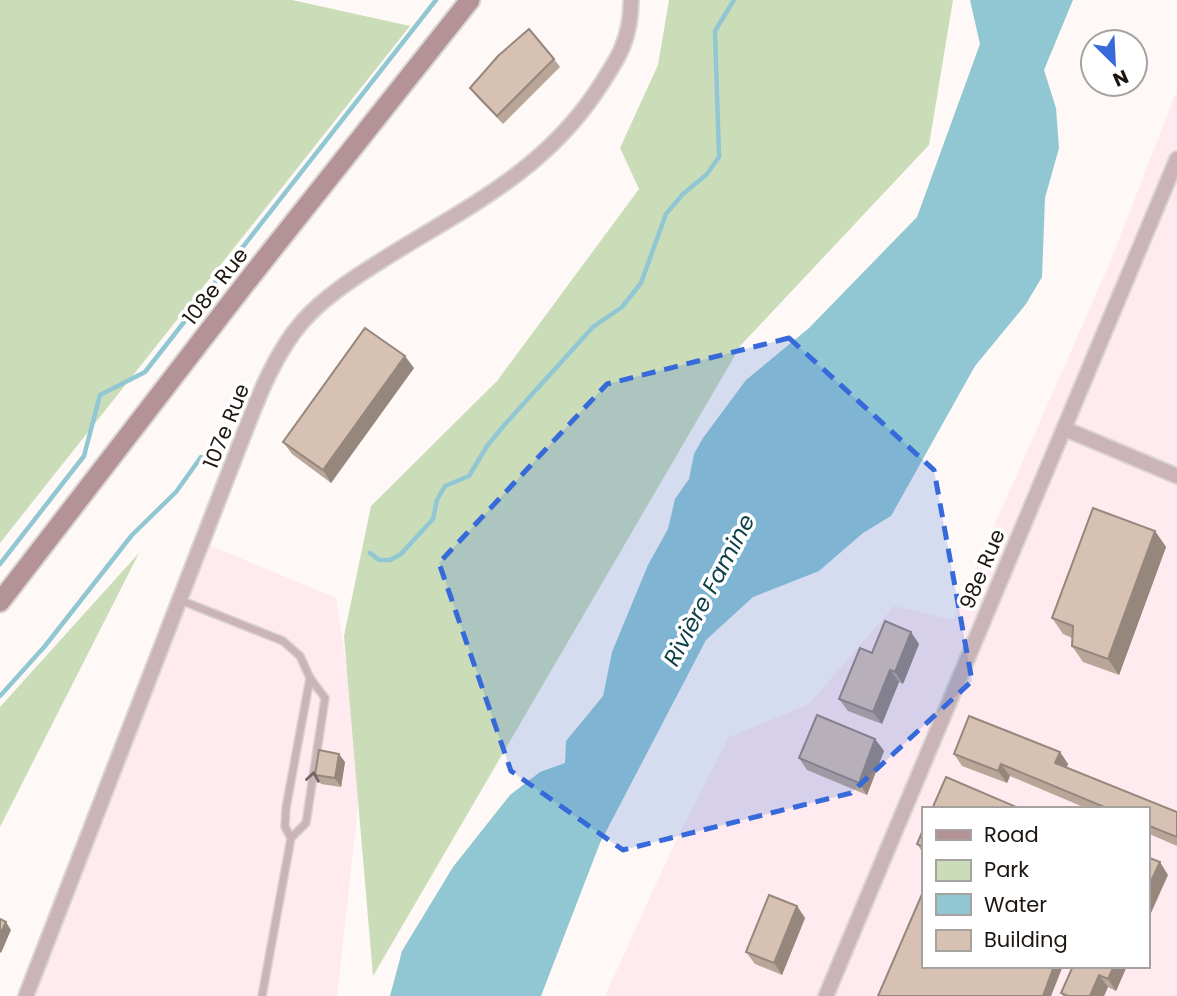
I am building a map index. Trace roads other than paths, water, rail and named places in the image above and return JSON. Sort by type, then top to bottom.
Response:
[{"type":"main road","name":"108e Rue","points":[[0,602],[245,284],[470,0]]},
{"type":"street","name":"107e Rue","points":[[26,996],[257,403],[302,323],[350,281],[488,196],[556,144],[615,63],[631,27],[631,0]]},
{"type":"street","name":"98e Rue","points":[[826,996],[1177,159]]},
{"type":"street","points":[[1065,429],[1177,476]]},
{"type":"lane","points":[[180,600],[284,641],[300,656],[310,678],[321,689],[325,707],[306,824],[291,838],[262,996]]},
{"type":"lane","points":[[291,838],[285,827],[286,808],[310,678]]},
{"type":"water","name":"Rivière Famine","points":[[970,0],[1073,0],[1044,70],[1056,108],[1059,148],[1045,198],[1042,277],[1026,304],[975,366],[891,516],[863,533],[819,571],[753,597],[706,640],[600,843],[541,996],[390,996],[402,951],[453,867],[510,795],[540,772],[565,763],[566,741],[603,696],[612,652],[648,565],[668,529],[675,499],[689,479],[694,454],[703,438],[746,380],[809,328],[917,217],[980,44]]},
{"type":"waterway","points":[[0,564],[84,456],[100,395],[145,372],[436,0]]},
{"type":"waterway","points":[[370,553],[379,560],[390,560],[401,554],[433,519],[437,500],[445,486],[469,476],[487,446],[507,422],[593,327],[622,307],[641,283],[666,214],[683,194],[707,174],[719,157],[715,31],[734,0]]},
{"type":"waterway","points":[[0,696],[45,646],[132,535],[176,492],[201,457],[209,462]]}]
